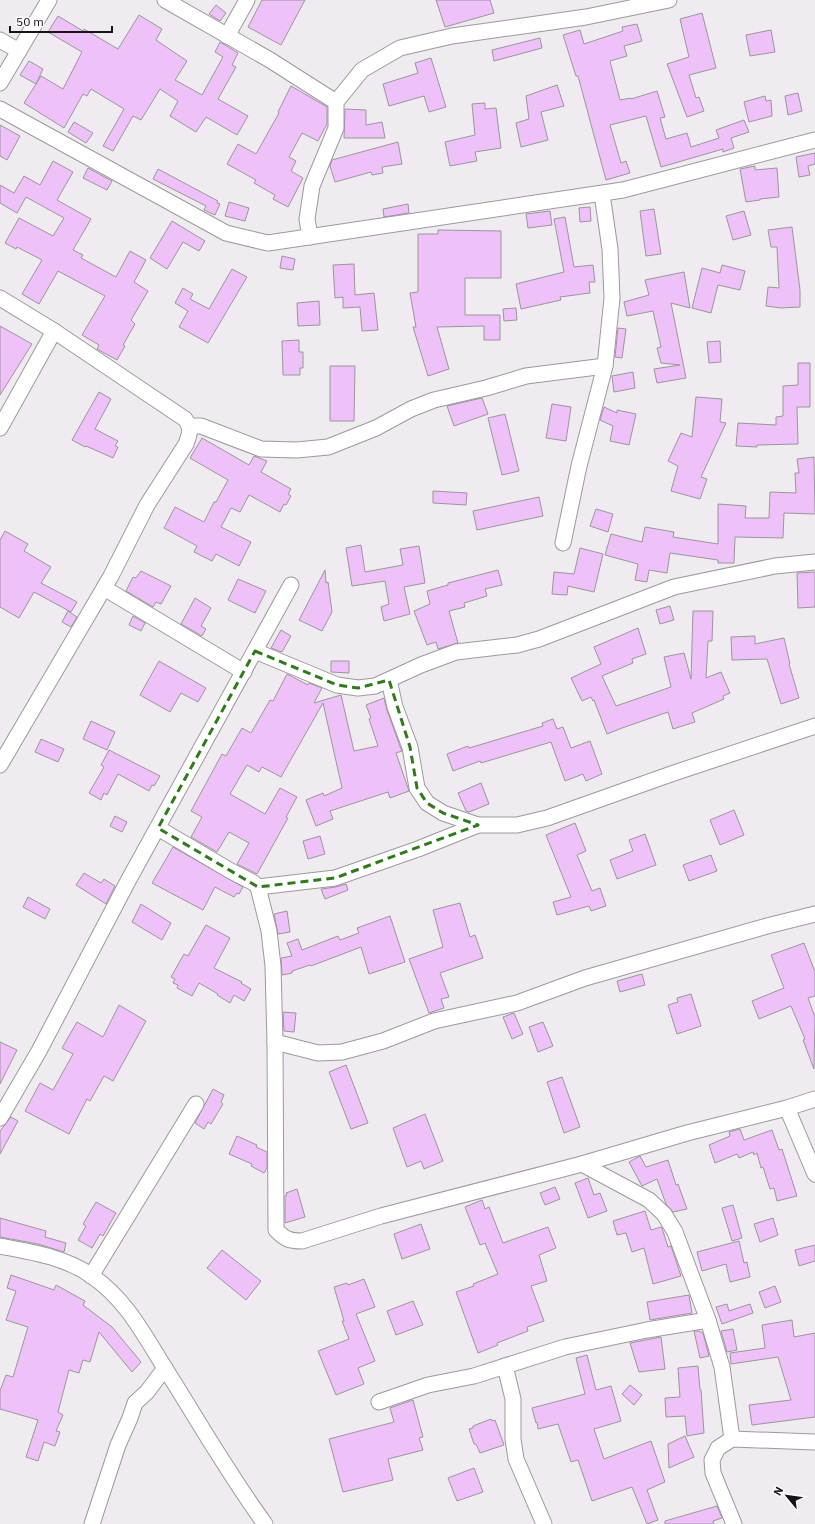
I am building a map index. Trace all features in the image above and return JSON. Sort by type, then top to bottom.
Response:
[{"type":"street","points":[[0,83],[49,0]]},
{"type":"street","points":[[165,0],[270,60],[336,102]]},
{"type":"street","points":[[227,36],[247,0]]},
{"type":"street","points":[[310,237],[307,219],[312,186],[336,128],[336,102],[362,70],[400,48],[452,36],[586,17],[669,0]]},
{"type":"street","points":[[0,40],[19,51]]},
{"type":"street","points":[[0,108],[226,233],[268,243],[602,194],[623,190],[815,140]]},
{"type":"street","points":[[562,543],[579,466],[605,366],[612,298],[610,249],[602,194]]},
{"type":"street","points":[[0,298],[54,331],[185,419],[189,426],[190,433],[186,444],[147,505],[104,588],[0,765]]},
{"type":"street","points":[[0,428],[54,331]]},
{"type":"street","points":[[189,426],[201,426],[261,449],[297,450],[328,447],[376,428],[411,409],[434,400],[486,388],[526,376],[605,366]]},
{"type":"street","points":[[255,651],[338,685],[358,688],[375,686],[421,665],[456,652],[517,645],[539,639],[674,587],[775,566],[815,562]]},
{"type":"street","points":[[0,1118],[39,1051],[124,888],[291,585]]},
{"type":"street","points":[[104,588],[244,672]]},
{"type":"street","points":[[390,680],[395,707],[410,747],[418,788],[427,803],[443,813],[478,825]]},
{"type":"street","points":[[258,887],[335,878],[418,849],[478,825],[517,824],[547,818],[681,770],[815,726]]},
{"type":"street","points":[[158,828],[254,883],[258,887],[270,932],[273,966],[276,1230],[284,1238],[293,1241],[302,1241],[381,1216],[582,1164],[686,1133],[787,1108],[815,1099]]},
{"type":"street","points":[[275,1042],[318,1053],[342,1052],[383,1041],[434,1021],[517,1003],[586,978],[767,926],[815,914]]},
{"type":"street","points":[[91,1276],[196,1104]]},
{"type":"street","points":[[787,1108],[815,1174]]},
{"type":"street","points":[[582,1164],[649,1200],[664,1214],[675,1232],[708,1320],[722,1367],[732,1439]]},
{"type":"street","points":[[0,1246],[57,1258],[91,1276],[114,1294],[136,1321],[265,1524]]},
{"type":"street","points":[[379,1402],[428,1385],[474,1376],[565,1347],[647,1330],[708,1320]]},
{"type":"street","points":[[505,1366],[512,1399],[513,1439],[516,1459],[544,1524]]},
{"type":"street","points":[[92,1524],[118,1445],[135,1403],[148,1392],[165,1368]]},
{"type":"street","points":[[734,1524],[713,1473],[712,1460],[718,1448],[732,1439],[815,1442]]},
{"type":"highlighted area","points":[[255,651],[337,685],[358,688],[389,680],[410,747],[417,788],[427,803],[443,813],[478,825],[335,878],[258,887],[158,828]]},
{"type":"building","points":[[262,0],[305,0],[281,45],[248,27]]},
{"type":"building","points":[[436,0],[490,0],[494,13],[445,27]]},
{"type":"building","points":[[216,5],[226,13],[220,21],[209,14]]},
{"type":"building","points":[[702,13],[716,68],[689,75],[696,98],[699,97],[704,111],[687,117],[667,64],[689,57],[680,19]]},
{"type":"building","points":[[139,15],[162,29],[156,40],[187,61],[175,80],[202,95],[223,57],[215,52],[220,42],[238,53],[232,65],[236,67],[218,99],[248,116],[237,135],[206,117],[196,132],[170,116],[178,101],[160,89],[141,120],[133,116],[113,151],[103,146],[124,109],[91,89],[87,96],[83,94],[64,128],[24,103],[41,76],[63,89],[82,52],[48,32],[58,16],[118,49]]},
{"type":"building","points":[[637,24],[642,41],[624,46],[627,56],[610,61],[620,100],[631,99],[657,91],[665,117],[660,118],[666,139],[687,133],[691,147],[719,138],[716,130],[744,120],[749,132],[731,138],[734,148],[723,152],[723,149],[661,167],[646,116],[610,125],[621,163],[626,161],[630,173],[606,180],[578,76],[576,76],[563,35],[580,30],[584,44],[623,31],[622,27]]},
{"type":"building","points":[[771,30],[775,52],[750,56],[746,35]]},
{"type":"building","points":[[540,38],[542,48],[494,61],[492,50]]},
{"type":"building","points":[[431,58],[446,107],[429,112],[424,96],[389,106],[383,84],[418,73],[415,63]]},
{"type":"building","points":[[29,61],[43,69],[36,84],[20,75]]},
{"type":"building","points":[[557,85],[564,106],[541,112],[548,140],[521,147],[516,123],[529,119],[526,96]]},
{"type":"building","points":[[291,86],[327,107],[327,124],[318,141],[302,133],[289,157],[296,161],[291,171],[303,178],[288,207],[273,199],[275,195],[254,183],[256,180],[227,164],[238,144],[256,154],[279,113],[278,112]]},
{"type":"building","points":[[798,93],[802,111],[788,115],[785,96]]},
{"type":"building","points":[[765,96],[766,101],[771,100],[772,116],[749,122],[744,102]]},
{"type":"building","points":[[485,103],[485,109],[496,108],[501,148],[475,152],[477,161],[450,166],[445,142],[475,135],[472,104]]},
{"type":"building","points":[[345,109],[366,110],[366,125],[382,122],[385,138],[344,138]]},
{"type":"building","points":[[74,122],[93,133],[86,143],[68,132]]},
{"type":"building","points":[[0,125],[20,136],[7,160],[0,156]]},
{"type":"building","points":[[398,142],[402,164],[382,167],[383,173],[372,175],[371,172],[335,182],[330,166],[332,160]]},
{"type":"building","points":[[815,153],[815,164],[808,166],[810,175],[799,177],[796,157]]},
{"type":"building","points":[[53,161],[73,172],[57,200],[91,219],[73,250],[83,255],[81,258],[116,277],[130,251],[146,260],[134,282],[148,291],[131,320],[135,324],[123,345],[125,346],[117,360],[97,349],[99,345],[82,335],[105,296],[58,271],[39,304],[22,294],[42,260],[17,247],[16,249],[5,243],[19,218],[53,236],[64,218],[26,197],[17,213],[0,203],[0,185],[14,193],[24,176],[40,185]]},
{"type":"building","points":[[755,166],[755,170],[777,168],[779,197],[746,202],[740,169]]},
{"type":"building","points":[[88,168],[112,181],[107,190],[83,178]]},
{"type":"building","points":[[158,169],[218,201],[217,203],[220,204],[215,215],[204,210],[206,206],[153,179]]},
{"type":"building","points":[[229,202],[249,208],[245,221],[225,216]]},
{"type":"building","points":[[408,204],[409,213],[384,217],[383,209]]},
{"type":"building","points":[[590,207],[591,221],[580,222],[579,208]]},
{"type":"building","points":[[654,209],[661,254],[646,256],[640,211]]},
{"type":"building","points":[[550,211],[552,225],[528,228],[526,214]]},
{"type":"building","points":[[744,211],[751,235],[733,240],[726,216]]},
{"type":"building","points":[[565,217],[574,267],[593,265],[595,282],[589,282],[590,293],[560,297],[561,300],[521,309],[516,284],[564,272],[554,219]]},
{"type":"building","points":[[172,221],[205,241],[199,251],[183,242],[167,269],[150,258]]},
{"type":"building","points":[[792,227],[800,290],[800,307],[781,308],[766,306],[768,287],[779,288],[777,247],[771,247],[768,230]]},
{"type":"building","points":[[438,230],[501,231],[501,278],[465,278],[465,315],[500,315],[500,340],[484,340],[484,326],[437,327],[449,369],[428,376],[413,327],[416,327],[410,293],[418,292],[418,234],[438,234]]},
{"type":"building","points":[[282,256],[295,259],[293,270],[280,268]]},
{"type":"building","points":[[354,264],[355,295],[374,293],[378,330],[362,331],[360,307],[343,308],[343,297],[335,298],[333,265]]},
{"type":"building","points":[[722,265],[745,271],[740,290],[718,285],[711,313],[692,308],[702,268],[720,273]]},
{"type":"building","points":[[232,269],[247,277],[208,343],[179,327],[188,311],[175,303],[183,288],[193,294],[190,299],[209,309]]},
{"type":"building","points":[[684,272],[690,308],[671,303],[686,378],[657,383],[654,369],[680,365],[661,363],[657,348],[661,347],[653,311],[627,316],[624,302],[649,295],[645,280]]},
{"type":"building","points":[[319,301],[320,325],[298,326],[297,303]]},
{"type":"building","points":[[516,308],[517,320],[504,321],[503,309]]},
{"type":"building","points":[[0,326],[32,344],[0,395]]},
{"type":"building","points":[[618,328],[626,329],[622,358],[615,357]]},
{"type":"building","points":[[299,340],[299,352],[303,352],[303,368],[300,368],[300,375],[283,375],[282,341]]},
{"type":"building","points":[[720,341],[721,362],[709,363],[707,342]]},
{"type":"building","points":[[798,363],[810,363],[810,407],[797,407],[798,444],[757,445],[757,447],[736,446],[738,423],[776,425],[776,417],[783,416],[783,386],[798,385]]},
{"type":"building","points":[[330,366],[355,366],[354,421],[330,421]]},
{"type":"building","points":[[633,372],[635,388],[614,392],[612,376]]},
{"type":"building","points":[[99,392],[111,399],[95,429],[118,441],[115,446],[118,447],[113,458],[72,440]]},
{"type":"building","points":[[696,397],[722,399],[720,422],[726,423],[701,477],[707,479],[700,499],[671,491],[678,466],[668,461],[681,433],[692,437]]},
{"type":"building","points":[[482,398],[488,414],[454,426],[447,406]]},
{"type":"building","points":[[552,404],[571,407],[566,441],[546,438]]},
{"type":"building","points":[[604,407],[617,413],[617,410],[636,414],[629,445],[610,441],[613,426],[600,420]]},
{"type":"building","points":[[505,414],[519,471],[502,475],[488,418]]},
{"type":"building","points":[[202,438],[249,465],[254,456],[267,461],[261,472],[291,489],[288,494],[291,496],[286,505],[284,504],[280,512],[249,495],[240,512],[231,508],[221,527],[251,542],[239,566],[216,554],[212,561],[194,552],[197,546],[164,528],[175,507],[204,522],[214,502],[216,502],[228,480],[190,458]]},
{"type":"building","points":[[814,457],[815,514],[784,513],[783,538],[735,537],[734,563],[718,563],[718,560],[670,553],[667,573],[649,570],[647,582],[635,580],[638,564],[605,555],[611,534],[642,542],[645,527],[674,532],[673,537],[718,544],[718,504],[746,506],[745,518],[769,518],[770,492],[796,493],[795,473],[799,473],[797,459]]},
{"type":"building","points":[[433,491],[467,493],[466,505],[433,503]]},
{"type":"building","points":[[539,497],[543,516],[477,530],[473,511]]},
{"type":"building","points":[[596,509],[613,514],[608,532],[590,526]]},
{"type":"building","points":[[5,531],[28,544],[24,551],[51,567],[41,583],[77,602],[71,612],[34,592],[19,618],[0,607],[0,540]]},
{"type":"building","points":[[361,545],[365,572],[403,565],[400,549],[419,546],[425,583],[404,587],[410,614],[384,621],[381,607],[389,604],[385,581],[352,586],[346,548]]},
{"type":"building","points":[[580,548],[603,554],[594,592],[568,586],[567,595],[552,594],[554,572],[574,574]]},
{"type":"building","points":[[325,570],[332,612],[322,631],[299,620]]},
{"type":"building","points":[[498,570],[502,585],[485,589],[487,596],[464,603],[465,607],[449,611],[458,643],[438,649],[436,642],[427,645],[414,611],[430,604],[427,591],[448,585],[448,583]]},
{"type":"building","points":[[141,571],[171,586],[161,604],[156,602],[153,607],[126,591],[133,577],[136,578]]},
{"type":"building","points":[[815,572],[815,607],[798,608],[797,573]]},
{"type":"building","points":[[238,579],[266,591],[255,613],[228,600]]},
{"type":"building","points":[[195,598],[211,608],[201,626],[206,629],[202,636],[181,624]]},
{"type":"building","points":[[670,606],[674,620],[660,624],[656,610]]},
{"type":"building","points":[[68,611],[77,617],[71,627],[62,622]]},
{"type":"building","points":[[693,611],[713,611],[712,641],[708,641],[706,678],[721,672],[730,693],[723,696],[724,699],[692,713],[695,722],[673,729],[668,712],[607,734],[594,700],[593,701],[591,697],[582,701],[571,678],[601,664],[594,647],[638,628],[646,654],[632,659],[633,663],[602,676],[616,706],[671,687],[664,657],[684,653],[691,679]]},
{"type":"building","points":[[133,616],[145,623],[141,631],[129,625]]},
{"type":"building","points":[[281,630],[291,636],[282,652],[271,648]]},
{"type":"building","points":[[755,636],[755,644],[784,638],[789,664],[799,698],[781,704],[767,659],[732,660],[731,637]]},
{"type":"building","points":[[159,661],[206,688],[198,702],[181,693],[170,712],[140,695]]},
{"type":"building","points":[[331,661],[349,661],[349,673],[331,672]]},
{"type":"building","points":[[287,674],[308,685],[309,683],[322,688],[314,703],[341,695],[354,751],[378,746],[366,705],[384,698],[402,751],[396,753],[409,791],[390,798],[388,792],[330,811],[333,819],[316,826],[306,800],[323,793],[324,796],[342,788],[323,703],[281,777],[262,767],[259,772],[247,765],[230,794],[265,814],[280,788],[297,797],[286,817],[288,818],[257,874],[237,864],[249,843],[229,832],[217,852],[191,837],[202,817],[191,811],[222,754],[226,756],[242,728],[251,733],[270,700],[273,701]]},
{"type":"building","points":[[553,719],[557,729],[563,727],[571,748],[590,741],[602,774],[586,781],[583,774],[565,781],[551,742],[481,763],[480,761],[453,771],[447,754],[468,746],[469,748],[543,726],[542,723]]},
{"type":"building","points":[[91,721],[115,732],[107,750],[83,739]]},
{"type":"building","points":[[41,739],[64,749],[58,762],[35,752]]},
{"type":"building","points":[[109,750],[160,776],[154,786],[152,785],[149,791],[118,774],[107,795],[104,793],[101,800],[89,793],[104,767],[101,765]]},
{"type":"building","points":[[481,783],[489,804],[469,812],[466,811],[458,793]]},
{"type":"building","points":[[734,810],[744,835],[720,845],[710,820]]},
{"type":"building","points":[[115,816],[127,822],[122,832],[110,826]]},
{"type":"building","points":[[575,823],[586,851],[577,855],[592,891],[600,888],[606,906],[591,911],[589,906],[557,915],[553,902],[571,897],[546,835]]},
{"type":"building","points":[[645,834],[656,865],[617,879],[610,860],[633,851],[629,840]]},
{"type":"building","points":[[320,836],[325,854],[308,859],[303,841]]},
{"type":"building","points":[[173,847],[243,887],[239,894],[237,893],[234,897],[215,887],[203,910],[152,883]]},
{"type":"building","points":[[711,855],[717,871],[689,881],[683,865]]},
{"type":"building","points":[[84,873],[101,883],[104,879],[115,886],[106,904],[76,885]]},
{"type":"building","points":[[346,884],[348,890],[325,899],[321,889]]},
{"type":"building","points":[[28,897],[50,909],[45,919],[23,907]]},
{"type":"building","points":[[460,903],[470,937],[475,935],[483,958],[440,973],[449,997],[441,999],[444,1008],[429,1013],[409,959],[443,947],[433,910]]},
{"type":"building","points":[[141,904],[171,923],[162,940],[132,922]]},
{"type":"building","points":[[287,911],[290,932],[278,934],[274,914]]},
{"type":"building","points":[[390,916],[405,962],[369,974],[361,947],[311,966],[310,965],[292,971],[292,973],[282,975],[281,958],[292,956],[287,943],[298,939],[302,950],[338,936],[340,940],[359,933],[357,928]]},
{"type":"building","points":[[206,925],[230,938],[214,968],[242,982],[241,983],[251,989],[244,1001],[234,995],[230,1003],[199,983],[192,996],[177,988],[178,985],[173,983],[175,979],[171,977],[184,954],[188,956]]},
{"type":"building","points":[[804,943],[815,972],[815,996],[808,998],[815,1017],[814,1069],[803,1040],[805,1039],[791,1006],[759,1019],[752,1001],[784,988],[771,955]]},
{"type":"building","points":[[642,974],[645,985],[620,992],[617,981]]},
{"type":"building","points":[[691,994],[701,1026],[677,1034],[668,1005],[678,1002],[677,998]]},
{"type":"building","points":[[119,1005],[146,1021],[113,1081],[104,1076],[90,1101],[87,1099],[69,1134],[25,1111],[40,1083],[53,1090],[73,1054],[62,1048],[77,1022],[103,1037]]},
{"type":"building","points":[[283,1012],[296,1013],[294,1032],[284,1031]]},
{"type":"building","points":[[514,1013],[523,1034],[512,1039],[503,1017]]},
{"type":"building","points":[[543,1022],[553,1046],[538,1052],[529,1027]]},
{"type":"building","points":[[0,1042],[17,1050],[0,1084]]},
{"type":"building","points":[[346,1065],[368,1123],[351,1129],[329,1072]]},
{"type":"building","points":[[562,1077],[580,1127],[564,1133],[547,1082]]},
{"type":"building","points":[[213,1089],[224,1095],[221,1102],[223,1104],[211,1124],[208,1122],[204,1129],[195,1123]]},
{"type":"building","points":[[425,1114],[443,1161],[424,1169],[421,1161],[407,1167],[393,1128]]},
{"type":"building","points":[[11,1117],[18,1121],[0,1154],[0,1131]]},
{"type":"building","points":[[740,1129],[744,1140],[772,1130],[779,1150],[782,1149],[797,1196],[777,1201],[774,1188],[770,1189],[763,1167],[761,1168],[757,1153],[754,1155],[753,1152],[739,1158],[737,1154],[715,1163],[709,1145],[730,1136],[729,1132]]},
{"type":"building","points":[[237,1136],[257,1145],[256,1147],[267,1152],[267,1168],[264,1173],[251,1166],[252,1164],[229,1154]]},
{"type":"building","points":[[640,1156],[646,1167],[668,1160],[676,1185],[678,1184],[687,1209],[673,1212],[666,1204],[657,1179],[642,1186],[629,1162]]},
{"type":"building","points":[[588,1178],[594,1195],[600,1193],[607,1211],[588,1218],[575,1183]]},
{"type":"building","points":[[555,1187],[560,1199],[545,1205],[540,1193]]},
{"type":"building","points":[[297,1189],[305,1217],[285,1223],[286,1193]]},
{"type":"building","points":[[482,1200],[485,1209],[489,1207],[503,1243],[548,1227],[556,1248],[539,1255],[547,1281],[531,1286],[544,1321],[527,1327],[528,1331],[497,1343],[498,1345],[478,1353],[456,1292],[474,1286],[473,1284],[498,1274],[485,1243],[480,1245],[465,1207]]},
{"type":"building","points":[[96,1202],[116,1213],[103,1236],[100,1234],[92,1248],[78,1240],[86,1226],[83,1224]]},
{"type":"building","points":[[733,1205],[742,1238],[732,1241],[722,1208]]},
{"type":"building","points":[[645,1211],[651,1230],[662,1228],[668,1247],[671,1246],[681,1276],[653,1284],[644,1248],[632,1252],[626,1233],[617,1235],[613,1221]]},
{"type":"building","points":[[0,1218],[46,1231],[45,1237],[66,1243],[64,1252],[38,1244],[0,1237]]},
{"type":"building","points":[[773,1218],[778,1235],[760,1242],[754,1224]]},
{"type":"building","points":[[421,1224],[430,1249],[402,1259],[394,1234]]},
{"type":"building","points":[[739,1241],[744,1263],[747,1262],[750,1277],[730,1282],[726,1264],[702,1271],[697,1252]]},
{"type":"building","points":[[815,1245],[815,1261],[799,1266],[795,1250]]},
{"type":"building","points":[[222,1250],[261,1281],[246,1300],[207,1268]]},
{"type":"building","points":[[11,1275],[54,1290],[56,1285],[85,1301],[83,1305],[112,1327],[141,1362],[132,1372],[99,1332],[90,1362],[83,1360],[79,1373],[69,1370],[58,1412],[63,1415],[56,1431],[60,1432],[55,1446],[44,1442],[38,1461],[26,1457],[38,1420],[0,1409],[0,1391],[6,1375],[13,1377],[28,1327],[6,1320],[16,1291],[7,1288]]},
{"type":"building","points":[[364,1279],[375,1307],[356,1314],[375,1361],[358,1368],[364,1384],[336,1395],[318,1351],[349,1339],[342,1321],[344,1321],[334,1287],[347,1283],[348,1285]]},
{"type":"building","points":[[775,1286],[781,1302],[765,1308],[759,1292]]},
{"type":"building","points":[[689,1295],[692,1313],[650,1320],[647,1302]]},
{"type":"building","points":[[413,1301],[423,1325],[396,1335],[387,1311]]},
{"type":"building","points":[[727,1304],[729,1311],[750,1304],[753,1313],[722,1324],[716,1307]]},
{"type":"building","points":[[792,1320],[794,1337],[815,1333],[815,1417],[752,1425],[749,1405],[791,1400],[778,1357],[731,1364],[730,1353],[765,1348],[762,1325]]},
{"type":"building","points":[[733,1329],[737,1350],[727,1352],[721,1331]]},
{"type":"building","points":[[694,1331],[703,1333],[709,1356],[700,1358]]},
{"type":"building","points":[[661,1337],[665,1369],[639,1372],[630,1343]]},
{"type":"building","points":[[587,1355],[596,1390],[611,1386],[621,1421],[594,1429],[604,1459],[651,1441],[665,1482],[647,1490],[658,1520],[647,1524],[632,1487],[592,1501],[578,1460],[571,1462],[558,1424],[538,1429],[532,1408],[585,1394],[576,1358]]},
{"type":"building","points":[[698,1366],[704,1433],[687,1436],[685,1416],[666,1417],[665,1398],[680,1397],[678,1368]]},
{"type":"building","points":[[630,1385],[642,1395],[634,1405],[622,1394]]},
{"type":"building","points":[[413,1400],[423,1437],[419,1438],[423,1450],[388,1459],[393,1480],[343,1492],[329,1439],[394,1422],[390,1408]]},
{"type":"building","points":[[491,1419],[492,1421],[495,1420],[504,1445],[480,1453],[476,1444],[474,1444],[469,1429]]},
{"type":"building","points":[[685,1436],[694,1457],[669,1468],[668,1444]]},
{"type":"building","points":[[474,1468],[483,1492],[457,1501],[448,1478]]},
{"type":"building","points":[[717,1506],[722,1518],[713,1521],[714,1524],[665,1524],[665,1521]]}]
